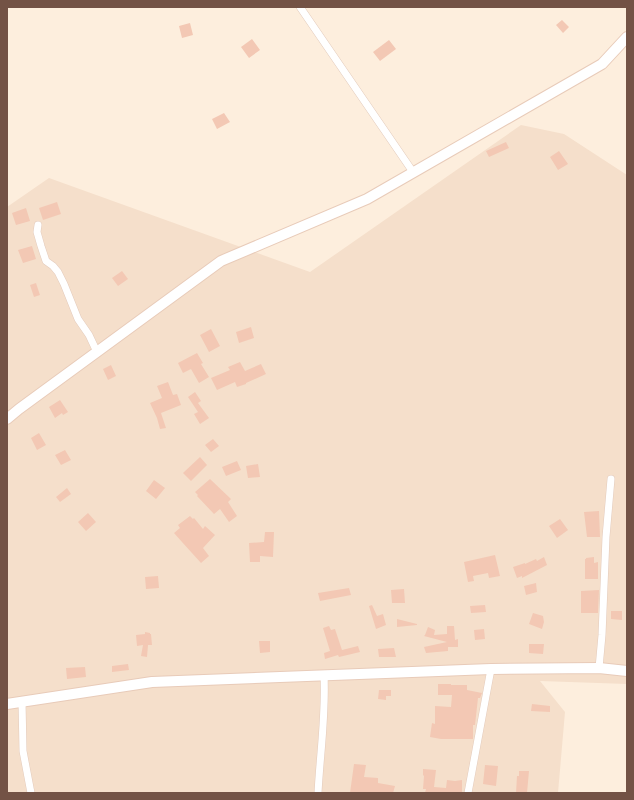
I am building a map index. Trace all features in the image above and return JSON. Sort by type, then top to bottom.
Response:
[{"type":"main road","points":[[7,419],[221,262],[367,199],[602,64],[627,37]]},
{"type":"main road","points":[[7,704],[152,682],[491,669],[599,668],[627,671]]},
{"type":"street","points":[[300,7],[412,172]]},
{"type":"street","points":[[38,225],[41,246],[46,260],[58,272],[78,319],[97,352]]},
{"type":"street","points":[[599,668],[602,635],[606,537],[611,479]]},
{"type":"street","points":[[468,793],[491,669]]},
{"type":"street","points":[[318,793],[325,693],[324,675]]},
{"type":"street","points":[[22,701],[23,751],[31,793]]},
{"type":"shaded area","points":[[521,125],[564,134],[627,175],[627,684],[540,681],[565,712],[558,793],[7,793],[7,207],[49,178],[310,272]]},
{"type":"building","points":[[562,20],[569,27],[563,33],[556,25]]},
{"type":"building","points":[[190,23],[193,35],[182,38],[179,26]]},
{"type":"building","points":[[252,39],[260,50],[249,58],[241,47]]},
{"type":"building","points":[[389,40],[396,49],[380,61],[373,52]]},
{"type":"building","points":[[224,113],[230,122],[217,129],[212,119]]},
{"type":"building","points":[[506,142],[509,148],[489,157],[486,151]]},
{"type":"building","points":[[559,151],[568,164],[558,170],[550,157]]},
{"type":"building","points":[[57,202],[61,214],[43,220],[39,208]]},
{"type":"building","points":[[26,208],[30,221],[16,225],[12,213]]},
{"type":"building","points":[[32,246],[36,259],[23,263],[18,250]]},
{"type":"building","points":[[122,271],[128,279],[118,286],[112,278]]},
{"type":"building","points":[[36,283],[40,295],[34,297],[30,285]]},
{"type":"building","points":[[251,327],[254,338],[239,343],[236,332]]},
{"type":"building","points":[[211,329],[220,346],[209,352],[200,335]]},
{"type":"building","points":[[197,353],[203,363],[201,364],[209,377],[199,383],[191,369],[183,373],[178,363]]},
{"type":"building","points":[[240,362],[245,371],[261,364],[266,374],[237,387],[235,382],[217,390],[211,378],[230,370],[228,367]]},
{"type":"building","points":[[111,365],[116,376],[108,380],[103,369]]},
{"type":"building","points":[[168,382],[173,395],[177,394],[181,405],[161,413],[166,428],[160,429],[150,403],[162,398],[157,386]]},
{"type":"building","points":[[195,392],[201,401],[198,403],[209,418],[200,424],[194,414],[198,412],[188,397]]},
{"type":"building","points":[[60,400],[68,412],[63,415],[62,413],[55,418],[49,407]]},
{"type":"building","points":[[39,433],[46,445],[37,450],[31,438]]},
{"type":"building","points":[[213,439],[219,446],[211,452],[205,445]]},
{"type":"building","points":[[65,450],[71,460],[61,465],[55,455]]},
{"type":"building","points":[[200,457],[207,465],[191,481],[183,473]]},
{"type":"building","points":[[237,461],[241,470],[226,476],[222,467]]},
{"type":"building","points":[[258,464],[260,477],[248,478],[246,466]]},
{"type":"building","points":[[210,479],[231,499],[228,502],[237,516],[229,522],[220,509],[214,514],[195,492]]},
{"type":"building","points":[[154,480],[165,488],[156,499],[146,491]]},
{"type":"building","points":[[67,488],[71,494],[60,502],[56,497]]},
{"type":"building","points":[[599,511],[600,537],[587,537],[584,512]]},
{"type":"building","points":[[88,513],[96,522],[86,531],[78,522]]},
{"type":"building","points":[[190,516],[193,519],[194,518],[203,529],[205,526],[215,535],[203,548],[209,556],[201,563],[174,533],[180,528],[178,525]]},
{"type":"building","points":[[560,519],[568,530],[557,538],[549,526]]},
{"type":"building","points":[[265,532],[274,532],[273,557],[260,556],[260,562],[250,562],[249,543],[264,542]]},
{"type":"building","points":[[495,555],[500,576],[489,578],[488,573],[473,576],[474,581],[468,582],[464,562]]},
{"type":"building","points":[[544,557],[547,565],[522,578],[522,576],[517,578],[513,567],[536,559],[537,561]]},
{"type":"building","points":[[594,557],[594,563],[598,562],[598,579],[585,579],[585,559]]},
{"type":"building","points":[[158,576],[159,588],[146,589],[145,577]]},
{"type":"building","points":[[536,583],[537,592],[526,595],[524,586]]},
{"type":"building","points":[[349,588],[351,595],[320,601],[318,593]]},
{"type":"building","points":[[404,589],[405,603],[392,603],[391,590]]},
{"type":"building","points":[[599,590],[598,613],[581,613],[581,591]]},
{"type":"building","points":[[372,605],[377,616],[383,614],[386,625],[376,629],[369,606]]},
{"type":"building","points":[[485,605],[486,612],[471,613],[470,606]]},
{"type":"building","points":[[611,611],[622,611],[622,620],[611,619]]},
{"type":"building","points":[[533,613],[543,616],[544,622],[542,629],[529,624]]},
{"type":"building","points":[[397,619],[417,624],[417,625],[397,627]]},
{"type":"building","points":[[329,626],[331,630],[335,629],[342,650],[358,646],[360,652],[339,657],[338,655],[325,659],[324,653],[330,651],[323,628]]},
{"type":"building","points":[[447,626],[454,626],[455,640],[458,639],[458,647],[448,647],[448,651],[426,653],[424,647],[447,642],[424,636],[428,627],[435,630],[434,635],[447,634]]},
{"type":"building","points":[[484,629],[485,639],[475,640],[474,630]]},
{"type":"building","points":[[145,632],[151,634],[152,645],[148,645],[147,657],[141,656],[143,645],[137,646],[136,635],[145,634]]},
{"type":"building","points":[[259,641],[270,641],[270,652],[260,653]]},
{"type":"building","points":[[529,644],[544,644],[543,654],[529,653]]},
{"type":"building","points":[[394,648],[396,657],[379,657],[378,649]]},
{"type":"building","points":[[128,664],[129,670],[112,672],[112,666]]},
{"type":"building","points":[[85,667],[86,677],[67,679],[66,668]]},
{"type":"building","points":[[438,684],[467,685],[467,690],[482,693],[480,698],[478,698],[475,725],[473,725],[473,739],[441,739],[430,737],[432,723],[435,724],[435,706],[451,707],[452,695],[438,695]]},
{"type":"building","points":[[379,690],[391,690],[391,696],[386,696],[386,700],[378,699]]},
{"type":"building","points":[[532,704],[550,706],[550,712],[531,711]]},
{"type":"building","points":[[354,764],[366,765],[364,777],[378,778],[378,783],[395,786],[393,793],[350,793]]},
{"type":"building","points":[[485,765],[498,766],[496,786],[483,784]]},
{"type":"building","points":[[423,769],[436,770],[434,787],[446,788],[447,780],[462,780],[462,793],[425,793],[426,789],[423,789]]},
{"type":"building","points":[[519,771],[529,771],[527,793],[516,793],[517,776],[519,776]]}]
